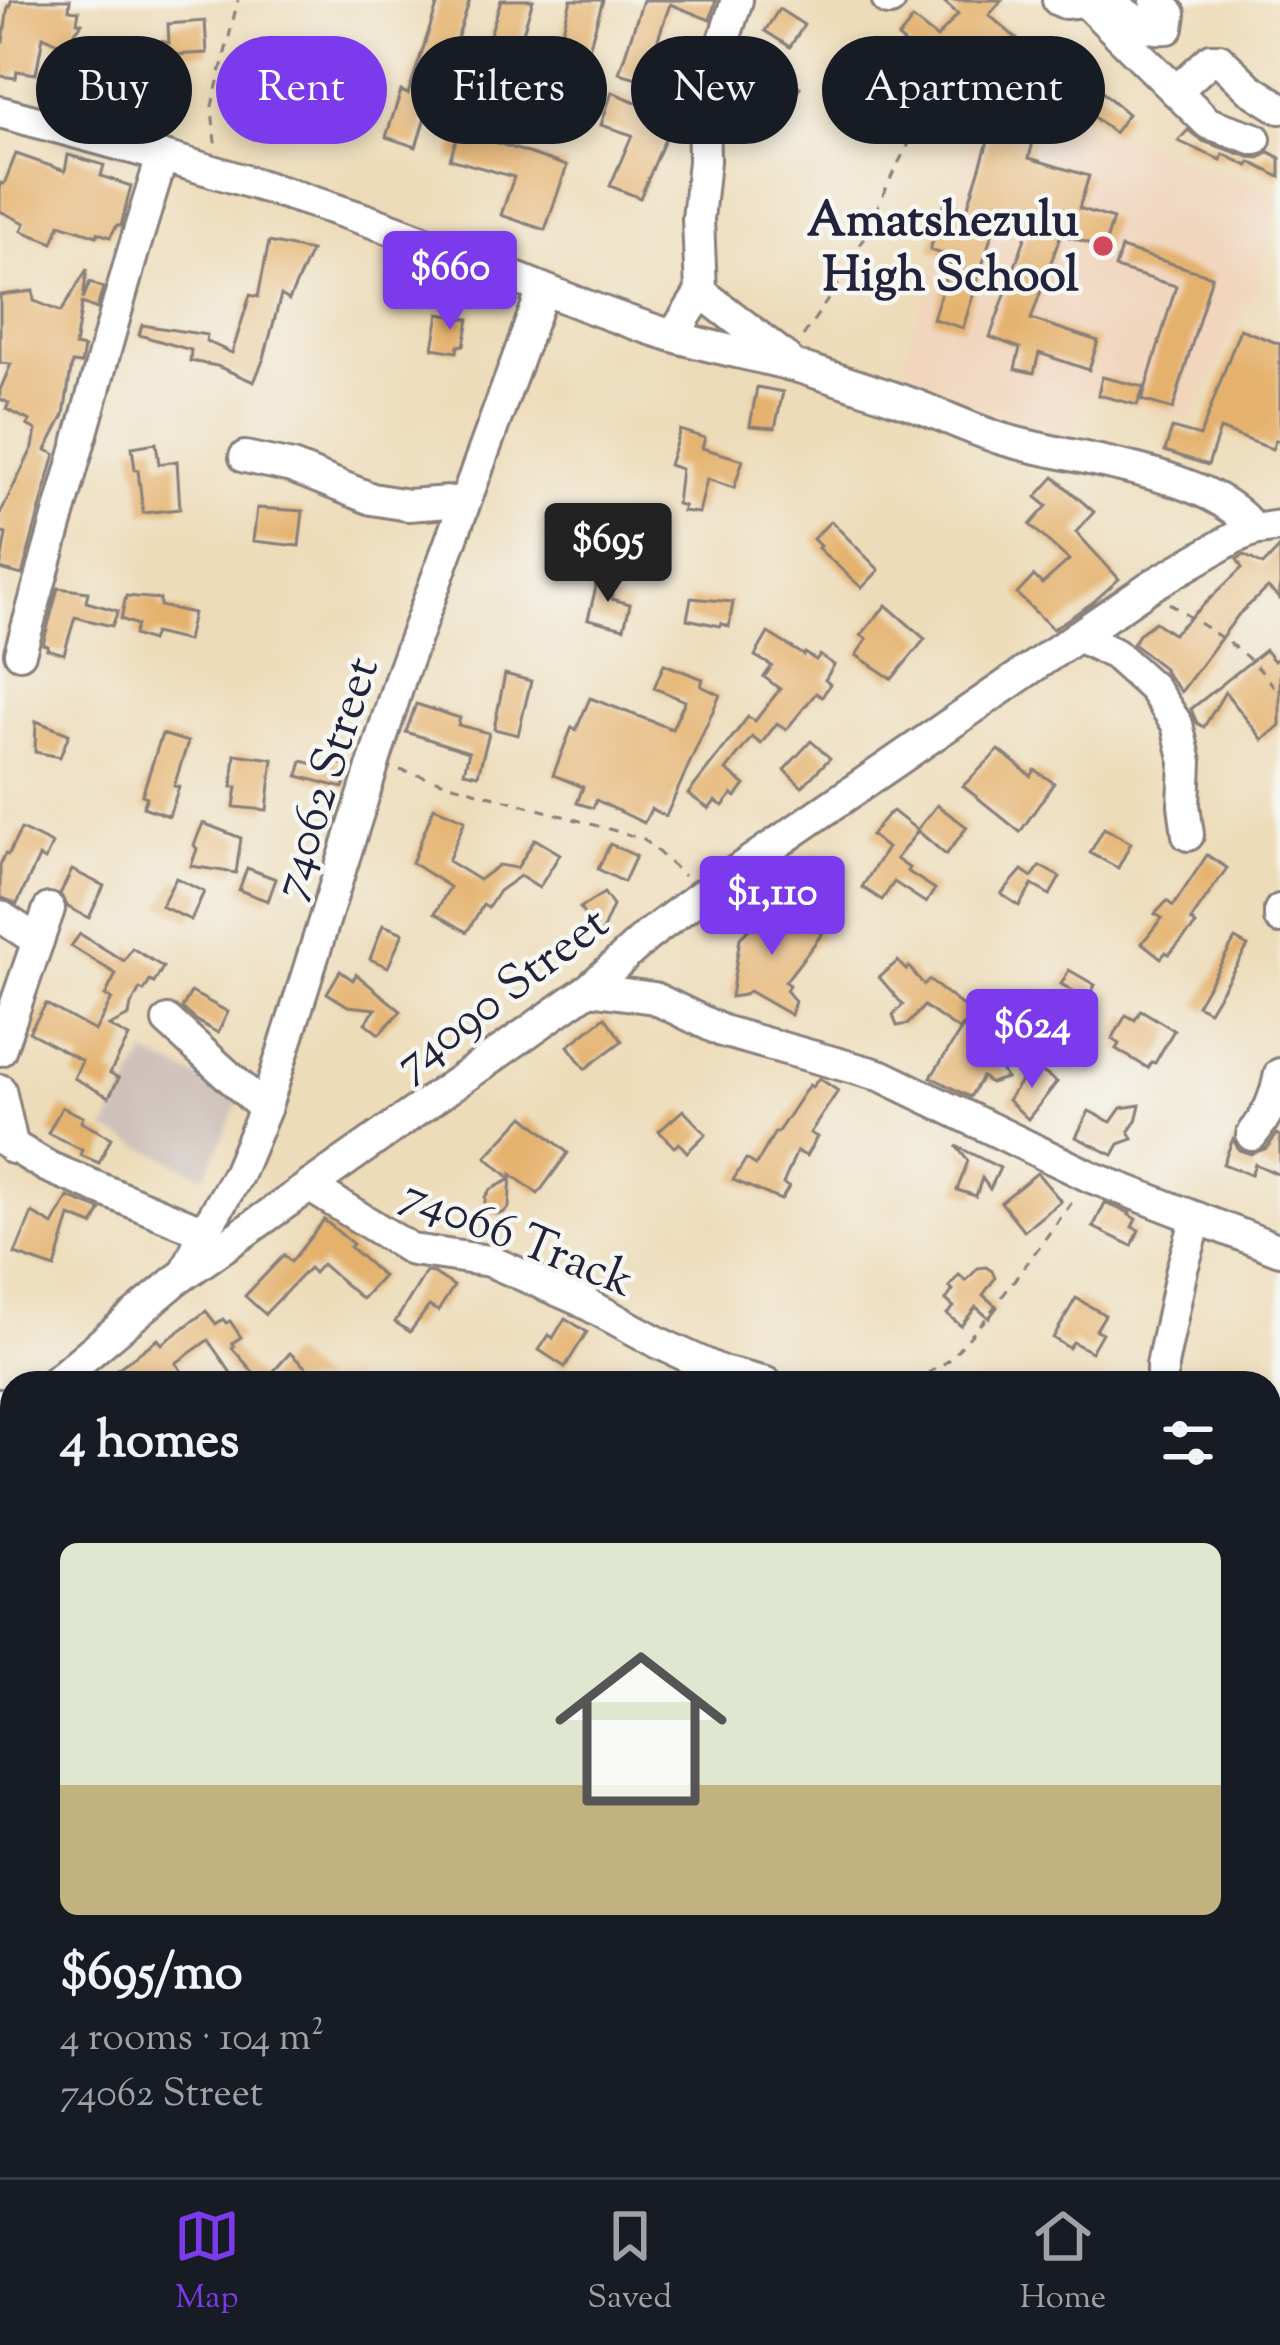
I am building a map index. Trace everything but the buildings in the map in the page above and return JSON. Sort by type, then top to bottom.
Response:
[{"type":"street","points":[[673,336],[701,292],[698,219],[704,103],[736,0]]},
{"type":"street","points":[[1058,0],[1086,0],[1208,123],[1255,139]]},
{"type":"street","points":[[1107,0],[1136,21],[1168,28],[1170,14],[1156,1]]},
{"type":"street","points":[[1176,91],[1211,58],[1220,59],[1250,89],[1280,108]]},
{"type":"street","points":[[0,112],[356,216],[673,336],[800,368],[1003,439],[1165,478],[1217,496],[1267,528]]},
{"type":"street","points":[[20,653],[162,157]]},
{"type":"street","name":"74062 Street","points":[[175,1281],[186,1271],[238,1174],[265,1109],[401,676],[543,290]]},
{"type":"street","points":[[701,292],[800,368]]},
{"type":"street","points":[[245,457],[292,467],[372,499],[408,505],[464,501]]},
{"type":"street","name":"74090 Street","points":[[68,1371],[175,1281],[589,989],[703,894],[1149,587],[1267,528]]},
{"type":"street","points":[[1078,636],[1115,653],[1153,688],[1177,724],[1186,763],[1188,835]]},
{"type":"street","points":[[0,1050],[49,909]]},
{"type":"street","points":[[0,916],[38,940]]},
{"type":"street","points":[[589,989],[654,998],[722,1031],[882,1076],[1090,1177],[1280,1250]]},
{"type":"street","points":[[169,1021],[265,1109]]},
{"type":"street","points":[[1252,1135],[1269,1113],[1280,1074]]},
{"type":"street","points":[[0,1090],[7,1143],[82,1182],[205,1232]]},
{"type":"street","points":[[238,1174],[260,1221]]},
{"type":"street","name":"74066 Track","points":[[310,1186],[412,1250],[490,1262],[580,1300],[720,1371]]},
{"type":"street","points":[[1162,1371],[1197,1218]]},
{"type":"path","points":[[231,178],[216,147],[212,106],[238,0]]},
{"type":"path","points":[[800,368],[803,334],[850,267],[909,144]]},
{"type":"path","points":[[1149,587],[1253,660],[1280,695]]},
{"type":"path","points":[[375,763],[644,839],[703,894]]},
{"type":"path","points":[[932,1371],[948,1361],[983,1321],[1090,1177]]},
{"type":"shaded area","name":"Amatshezulu High School","points":[[1105,131],[1280,193],[1255,292],[1188,420],[1085,390],[1071,436],[905,379],[909,366],[904,358],[970,144],[1105,144]]},
{"type":"shaded area","points":[[146,1054],[241,1097],[205,1176],[105,1130]]},
{"type":"place","name":"Amatshezulu High School","points":[[1103,246]]}]
